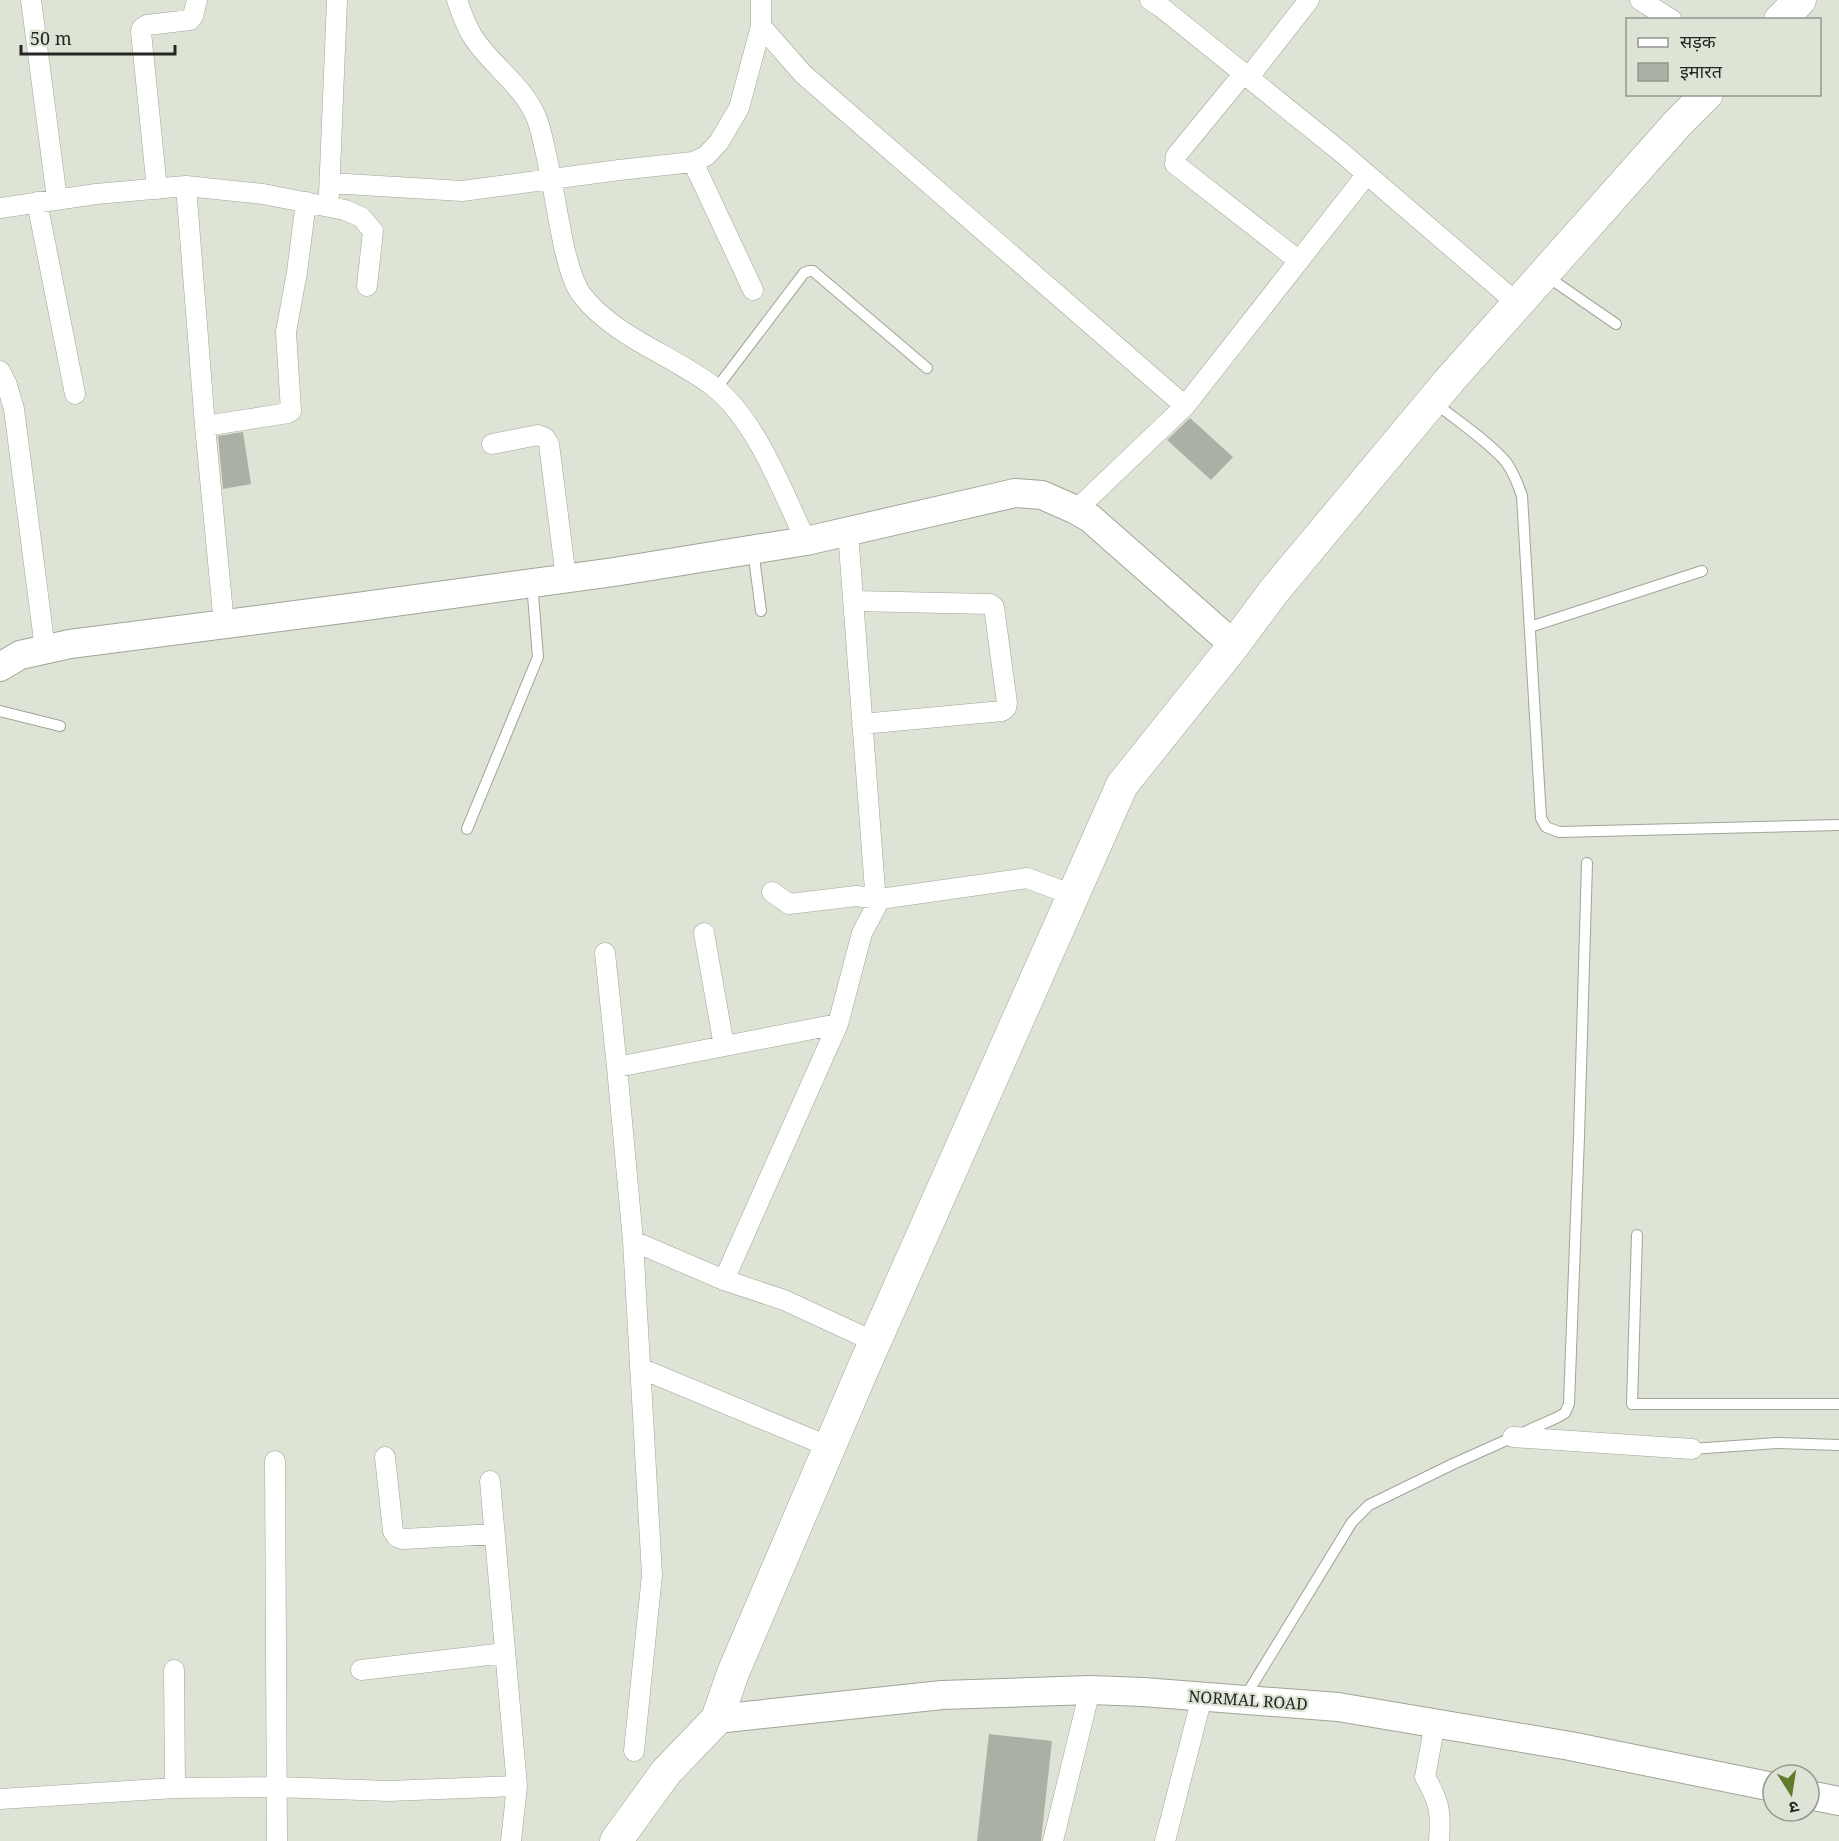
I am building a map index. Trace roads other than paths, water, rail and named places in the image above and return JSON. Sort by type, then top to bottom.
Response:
[{"type":"main road","points":[[1782,18],[1800,0]]},
{"type":"main road","points":[[616,1841],[666,1772],[717,1719],[733,1673],[875,1342],[1122,785],[1234,645],[1274,591],[1433,401],[1678,123],[1705,96]]},
{"type":"main road","points":[[3,659],[70,644],[532,583],[806,542],[1015,493],[1042,495],[1090,518],[1234,645]]},
{"type":"main road","name":"NORMAL ROAD","points":[[717,1719],[942,1695],[1090,1690],[1202,1697],[1338,1707],[1570,1746],[1761,1785]]},
{"type":"main road","points":[[1821,1797],[1839,1801]]},
{"type":"street","points":[[31,0],[57,199]]},
{"type":"street","points":[[157,189],[141,32],[147,25],[190,20],[197,0]]},
{"type":"street","points":[[329,207],[337,0]]},
{"type":"street","points":[[457,0],[473,37],[528,100],[538,120],[568,264],[580,292],[613,325],[691,371],[716,388],[733,406],[769,462],[806,542]]},
{"type":"street","points":[[330,183],[462,191],[693,162],[706,156],[719,142],[738,108],[761,26],[761,0]]},
{"type":"street","points":[[1150,0],[1367,174],[1518,304]]},
{"type":"street","points":[[1299,261],[1175,164],[1176,156],[1310,0]]},
{"type":"street","points":[[1640,0],[1669,18]]},
{"type":"street","points":[[761,26],[803,74],[1185,406]]},
{"type":"street","points":[[693,162],[753,290]]},
{"type":"street","points":[[1076,510],[1185,406],[1367,174]]},
{"type":"street","points":[[186,186],[205,426],[225,624]]},
{"type":"street","points":[[0,208],[96,194],[186,186],[264,194],[345,210],[362,217],[373,231],[367,286]]},
{"type":"street","points":[[37,202],[75,394]]},
{"type":"street","points":[[205,426],[291,411],[286,332],[306,202]]},
{"type":"street","points":[[0,372],[7,385],[14,409],[45,649]]},
{"type":"street","points":[[492,444],[538,435],[549,444],[566,578]]},
{"type":"street","points":[[848,532],[875,890],[880,899]]},
{"type":"street","points":[[853,601],[990,604],[994,606],[1007,703],[1006,708],[1002,711],[862,724]]},
{"type":"street","points":[[772,892],[789,904],[856,896],[880,899],[1027,878],[1073,895]]},
{"type":"street","points":[[724,1280],[838,1023],[862,933],[880,899]]},
{"type":"street","points":[[704,933],[724,1046]]},
{"type":"street","points":[[605,953],[633,1240],[652,1575],[634,1751]]},
{"type":"street","points":[[617,1066],[838,1023]]},
{"type":"street","points":[[633,1240],[724,1280],[784,1300],[875,1342]]},
{"type":"street","points":[[640,1368],[830,1447]]},
{"type":"street","points":[[1513,1437],[1692,1449]]},
{"type":"street","points":[[385,1457],[393,1531],[397,1537],[403,1539],[495,1533]]},
{"type":"street","points":[[275,1461],[277,1841]]},
{"type":"street","points":[[490,1481],[517,1786],[511,1841]]},
{"type":"street","points":[[361,1670],[505,1653]]},
{"type":"street","points":[[174,1670],[174,1788]]},
{"type":"street","points":[[1053,1841],[1090,1690]]},
{"type":"street","points":[[1165,1841],[1202,1697]]},
{"type":"street","points":[[1434,1723],[1425,1777],[1436,1795],[1441,1817],[1439,1841]]},
{"type":"street","points":[[0,1799],[174,1788],[277,1786],[389,1791],[517,1786]]},
{"type":"lane","points":[[716,388],[804,273],[809,271],[927,368]]},
{"type":"lane","points":[[1544,274],[1616,324]]},
{"type":"lane","points":[[1433,401],[1506,463],[1516,478],[1522,496],[1541,818],[1546,828],[1559,832],[1839,825]]},
{"type":"lane","points":[[753,550],[761,611]]},
{"type":"lane","points":[[1530,627],[1702,571]]},
{"type":"lane","points":[[467,829],[538,657],[532,583]]},
{"type":"lane","points":[[0,711],[60,726]]},
{"type":"lane","points":[[1243,1700],[1352,1522],[1360,1513],[1369,1505],[1453,1464],[1556,1418],[1564,1413],[1569,1404],[1580,1137],[1587,863]]},
{"type":"lane","points":[[1637,1234],[1632,1404],[1839,1404]]},
{"type":"lane","points":[[1692,1449],[1777,1443],[1839,1445]]}]
